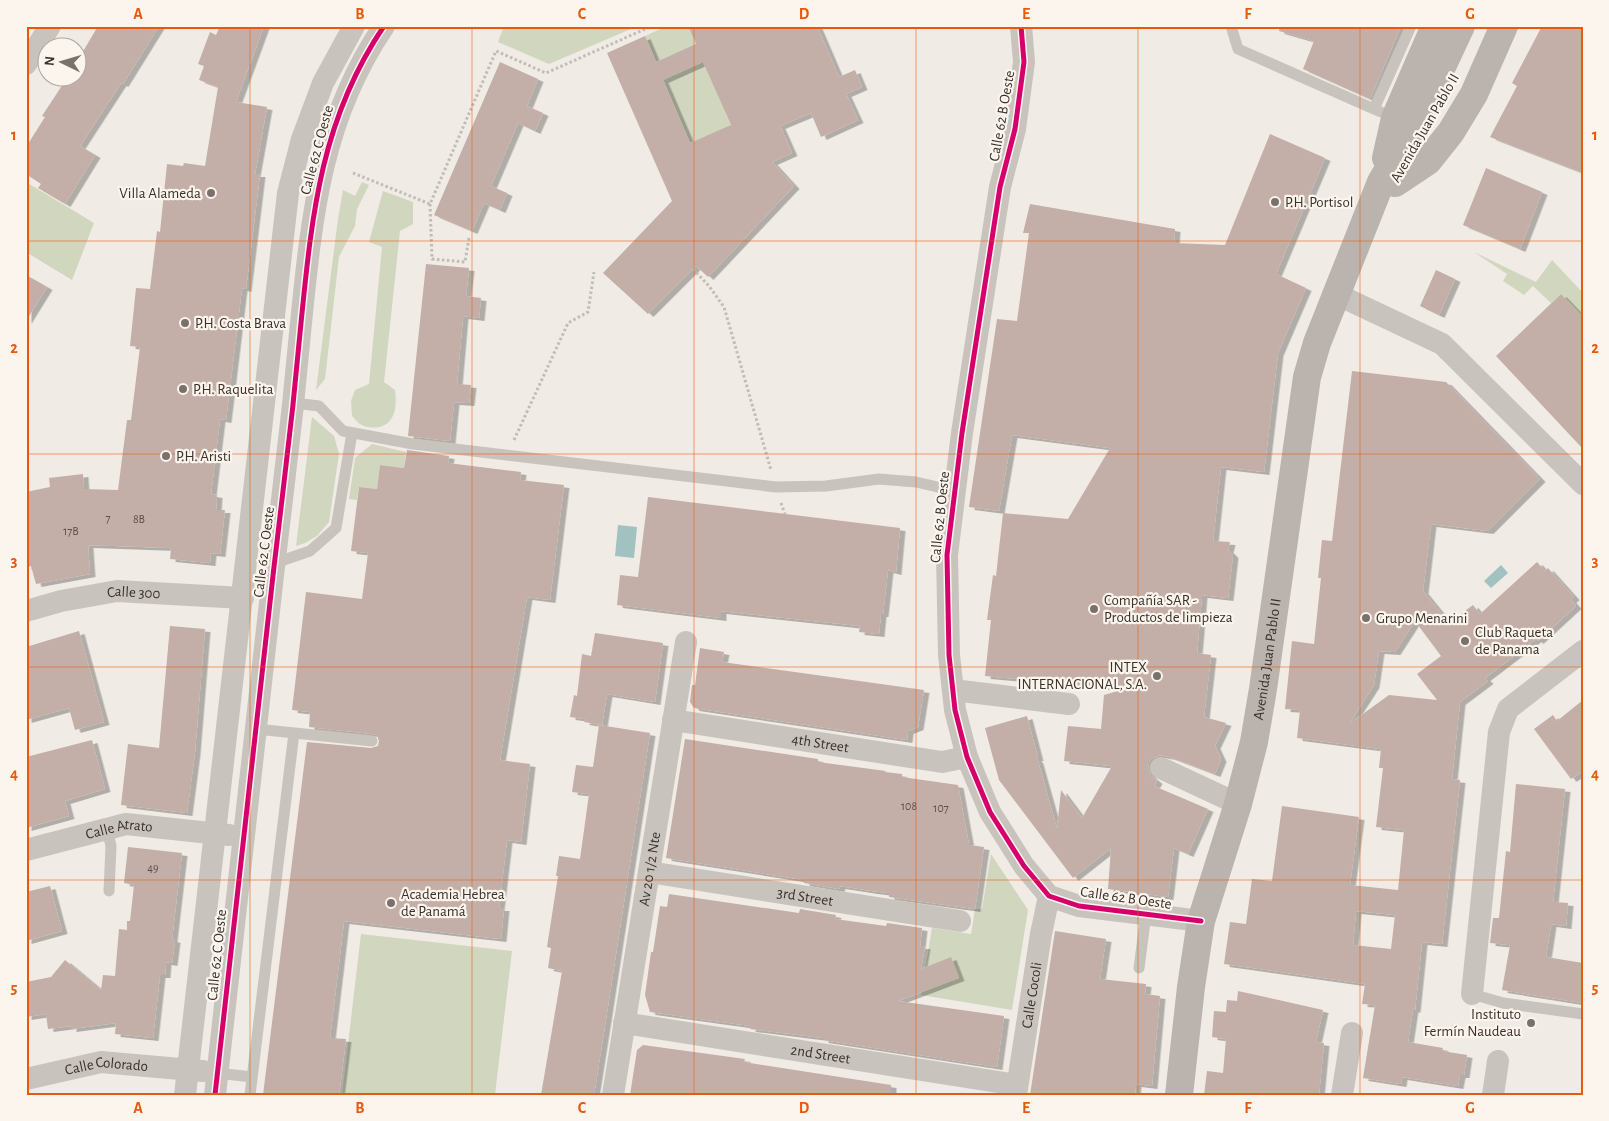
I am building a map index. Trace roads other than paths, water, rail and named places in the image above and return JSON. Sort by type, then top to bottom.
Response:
[{"type":"main road","points":[[1435,26],[1385,114],[1388,182],[1428,161],[1451,132],[1474,94],[1504,26]]},
{"type":"main road","name":"Avenida Juan Pablo II","points":[[1180,1095],[1191,987],[1201,922],[1238,804],[1254,742],[1307,378],[1316,343],[1363,226],[1388,182],[1461,26]]},
{"type":"main road","name":"Avenida Juan Pablo II","points":[[1388,182],[1446,97],[1480,26]]},
{"type":"street","points":[[26,64],[50,26]]},
{"type":"street","name":"Calle 62 C Oeste","points":[[186,1095],[288,193],[302,139],[323,83],[354,26]]},
{"type":"street","name":"Calle 62 C Oeste","points":[[216,1084],[316,198],[328,147],[344,99],[362,61],[384,26]]},
{"type":"street","name":"Calle 62 B Oeste","points":[[1021,26],[1024,62],[1016,120],[999,196],[962,433],[947,555],[949,655],[955,710],[968,757],[990,812],[1024,866],[1049,896],[1079,906],[1201,922]]},
{"type":"street","points":[[302,139],[328,147]]},
{"type":"street","points":[[1336,294],[1442,344],[1583,484]]},
{"type":"street","name":"Calle 300","points":[[26,611],[61,601],[117,591],[242,598]]},
{"type":"street","name":"Av 20 1/2 Nte","points":[[613,1095],[686,642]]},
{"type":"street","points":[[1472,994],[1499,732],[1508,709],[1583,652]]},
{"type":"street","points":[[953,690],[1069,704]]},
{"type":"street","name":"4th Street","points":[[673,720],[942,762],[968,757]]},
{"type":"street","points":[[1161,768],[1238,804]]},
{"type":"street","name":"Calle Atrato","points":[[26,850],[126,824],[243,836]]},
{"type":"street","name":"3rd Street","points":[[648,872],[960,921]]},
{"type":"street","name":"Calle Cocoli","points":[[1016,1090],[1041,934],[1049,896]]},
{"type":"street","name":"2nd Street","points":[[624,1023],[1016,1090]]},
{"type":"street","points":[[1342,1095],[1352,1033]]},
{"type":"street","points":[[1494,1095],[1498,1061]]},
{"type":"street","name":"Calle Colorado","points":[[26,1079],[101,1062],[188,1069],[216,1084]]},
{"type":"lane","points":[[1231,26],[1238,49],[1385,114],[1411,26]]},
{"type":"lane","points":[[294,404],[319,406],[342,431],[414,444],[776,486],[826,486],[879,479],[916,482],[955,491]]},
{"type":"lane","points":[[275,563],[310,551],[336,528],[352,433]]},
{"type":"lane","points":[[256,729],[372,741]]},
{"type":"lane","points":[[250,1095],[294,733]]},
{"type":"lane","points":[[107,829],[111,846],[109,892]]},
{"type":"lane","points":[[1139,968],[1146,914]]},
{"type":"lane","points":[[1472,994],[1503,1003],[1583,1014]]},
{"type":"lane","points":[[216,1084],[252,1077]]},
{"type":"water","points":[[618,525],[637,527],[634,558],[615,556]]},
{"type":"water","points":[[1501,565],[1508,573],[1491,588],[1484,581]]},
{"type":"place","name":"Villa Alameda","points":[[211,193]]},
{"type":"place","name":"P.H. Portisol","points":[[1275,202]]},
{"type":"place","name":"P.H. Costa Brava","points":[[185,323]]},
{"type":"place","name":"P.H. Raquelita","points":[[183,389]]},
{"type":"place","name":"P.H. Aristi","points":[[166,456]]},
{"type":"place","name":"Compañía SAR - Productos de limpieza","points":[[1094,609]]},
{"type":"place","name":"Grupo Menarini","points":[[1366,618]]},
{"type":"place","name":"Club Raqueta de Panama","points":[[1465,641]]},
{"type":"place","name":"INTEX INTERNACIONAL, S.A.","points":[[1157,676]]},
{"type":"place","name":"Academia Hebrea de Panamá","points":[[391,903]]},
{"type":"place","name":"Instituto Fermín Naudeau","points":[[1531,1023]]}]
